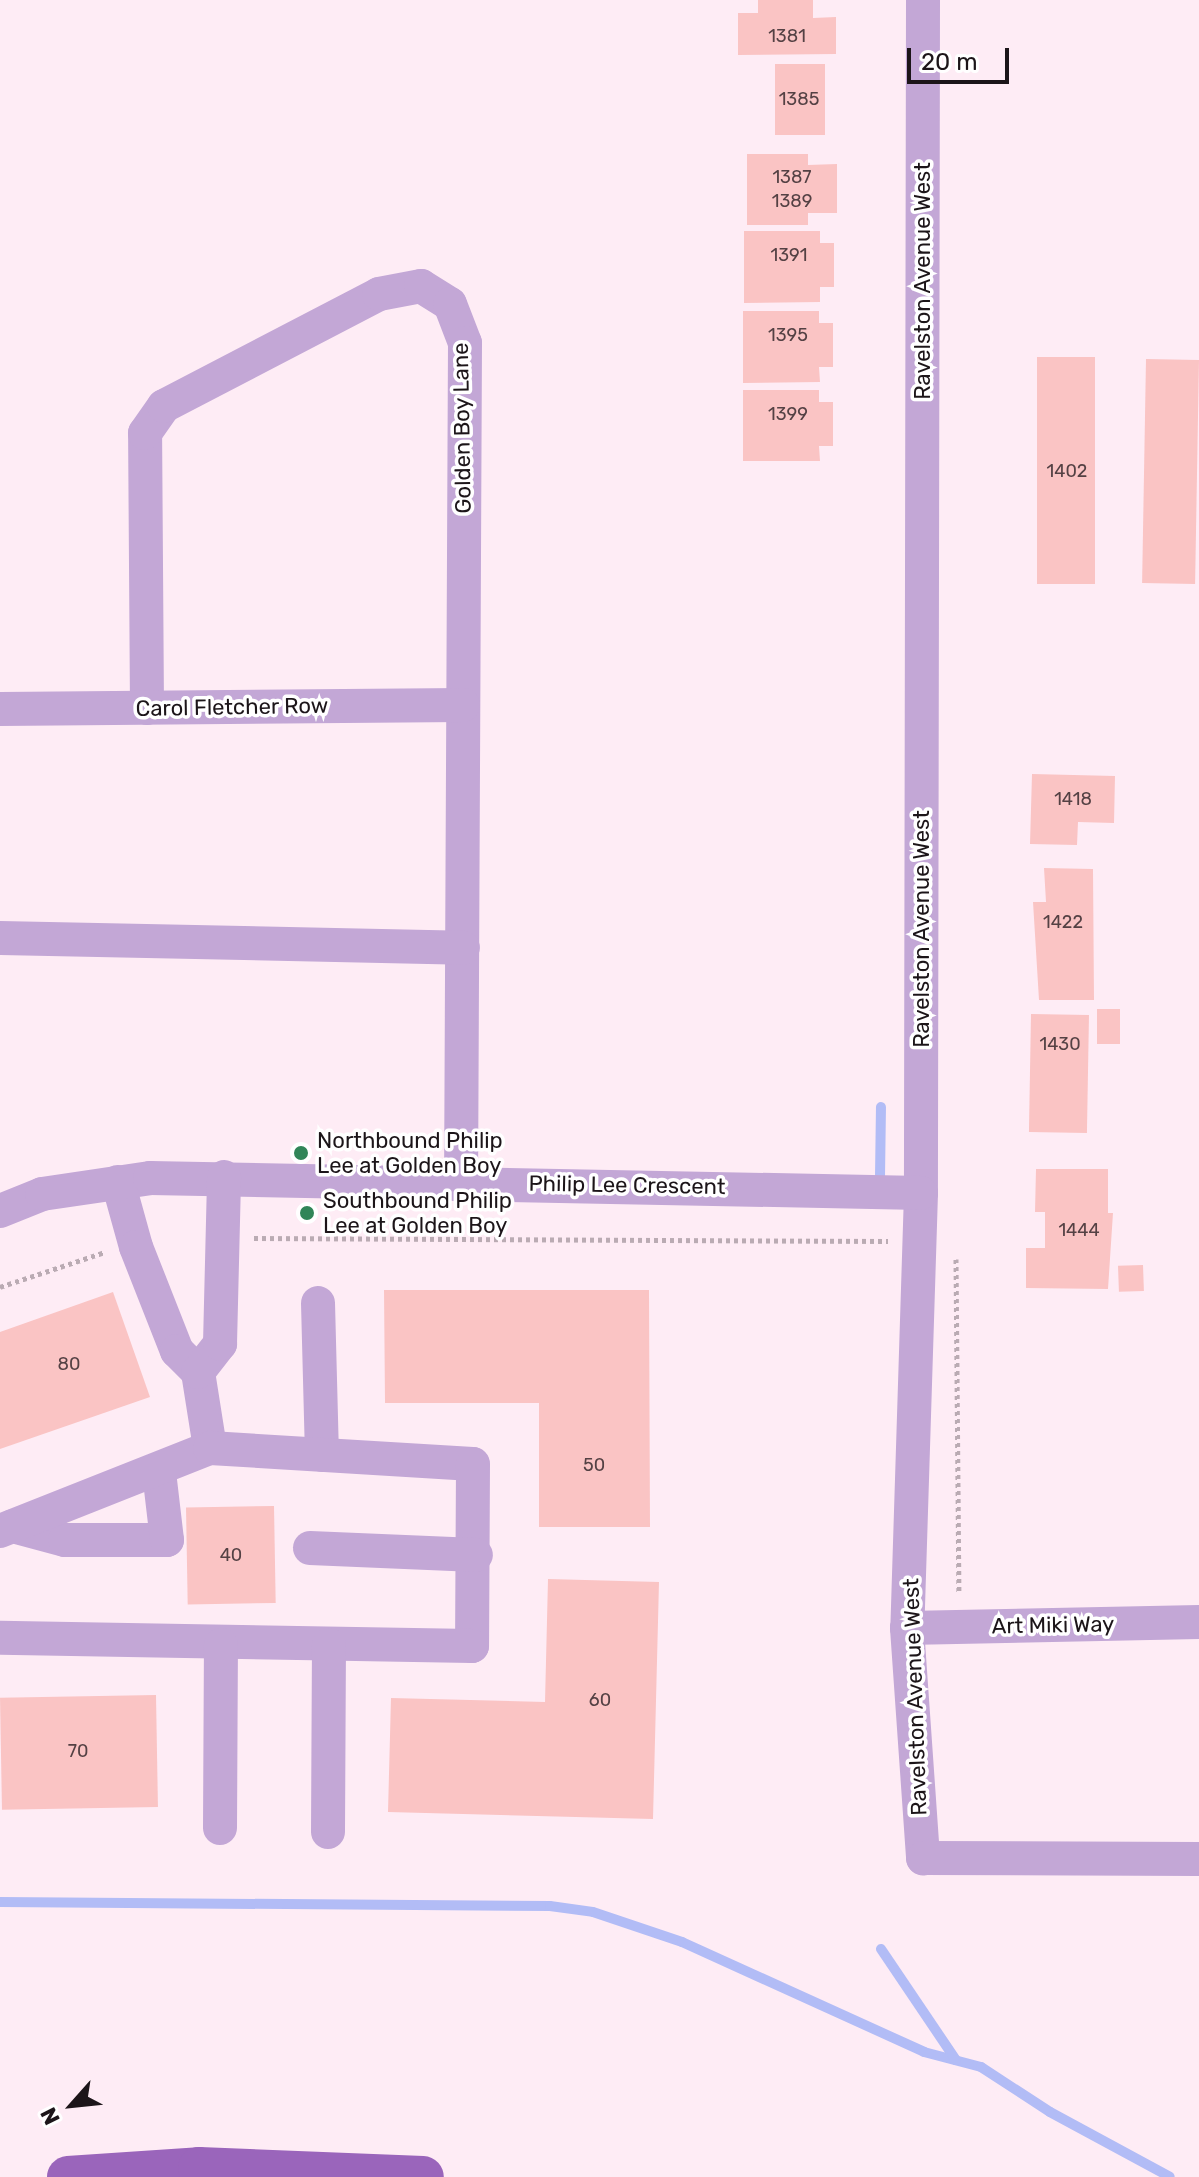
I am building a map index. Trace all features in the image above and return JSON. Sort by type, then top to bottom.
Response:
[{"type":"main road","points":[[68,2177],[199,2168],[423,2177]]},
{"type":"street","name":"Ravelston Avenue West","points":[[923,0],[921,1193],[907,1628],[923,1858],[1199,1859]]},
{"type":"street","name":"Golden Boy Lane","points":[[147,708],[145,433],[164,406],[379,294],[421,286],[450,304],[465,343],[461,1181]]},
{"type":"street","name":"Carol Fletcher Row","points":[[0,709],[463,705]]},
{"type":"street","points":[[0,938],[463,948]]},
{"type":"street","name":"Philip Lee Crescent","points":[[0,1211],[42,1194],[118,1182],[224,1177],[921,1193]]},
{"type":"street","points":[[198,1372],[220,1344],[224,1177]]},
{"type":"street","points":[[118,1182],[136,1247],[177,1351],[198,1372],[210,1448]]},
{"type":"street","points":[[318,1303],[322,1455]]},
{"type":"street","points":[[0,1638],[221,1645],[472,1646],[476,1555],[473,1464],[210,1448],[159,1472],[6,1528]]},
{"type":"street","points":[[6,1528],[65,1540],[167,1540],[159,1472]]},
{"type":"street","points":[[310,1548],[476,1555]]},
{"type":"street","name":"Art Miki Way","points":[[907,1628],[1199,1622]]},
{"type":"street","points":[[220,1828],[221,1645]]},
{"type":"street","points":[[328,1832],[329,1645]]},
{"type":"path","points":[[221,1239],[956,1241],[959,1627]]},
{"type":"path","points":[[0,1287],[103,1252],[136,1247]]},
{"type":"building","points":[[758,0],[813,0],[813,18],[836,17],[836,54],[738,55],[738,13],[758,13]]},
{"type":"building","points":[[775,64],[825,64],[825,135],[775,135]]},
{"type":"building","points":[[747,154],[808,154],[808,165],[837,164],[837,213],[808,213],[808,225],[747,225]]},
{"type":"building","points":[[744,231],[820,231],[820,243],[834,243],[834,287],[820,287],[820,302],[744,303]]},
{"type":"building","points":[[743,311],[819,311],[819,323],[833,323],[833,367],[819,367],[820,382],[743,383]]},
{"type":"building","points":[[1037,357],[1095,357],[1095,584],[1037,584]]},
{"type":"building","points":[[1146,359],[1199,360],[1195,584],[1142,583]]},
{"type":"building","points":[[743,390],[819,390],[819,402],[833,402],[833,446],[819,446],[820,461],[743,461]]},
{"type":"building","points":[[1032,774],[1115,776],[1114,823],[1078,822],[1077,845],[1030,844]]},
{"type":"building","points":[[1044,868],[1093,869],[1094,1000],[1039,1000],[1033,902],[1046,902]]},
{"type":"building","points":[[1097,1009],[1120,1009],[1120,1044],[1097,1044]]},
{"type":"building","points":[[1031,1014],[1089,1015],[1087,1133],[1029,1132]]},
{"type":"building","points":[[1036,1169],[1108,1169],[1108,1213],[1113,1213],[1108,1289],[1026,1288],[1026,1248],[1045,1248],[1045,1212],[1035,1212]]},
{"type":"building","points":[[1143,1265],[1144,1291],[1119,1292],[1118,1266]]},
{"type":"building","points":[[384,1290],[649,1290],[650,1527],[539,1527],[539,1403],[385,1403]]},
{"type":"building","points":[[113,1292],[150,1397],[0,1449],[0,1332]]},
{"type":"building","points":[[274,1506],[276,1603],[188,1605],[186,1508]]},
{"type":"building","points":[[548,1579],[659,1582],[653,1819],[388,1812],[391,1698],[545,1702]]},
{"type":"building","points":[[156,1695],[158,1807],[2,1810],[0,1698]]},
{"type":"waterway","points":[[880,1177],[881,1107]]},
{"type":"waterway","points":[[0,1902],[550,1906],[593,1912],[682,1942],[924,2052],[981,2067],[1050,2112],[1170,2177]]},
{"type":"waterway","points":[[881,1949],[956,2060]]},
{"type":"place","name":"Northbound Philip Lee at Golden Boy","points":[[301,1153]]},
{"type":"place","name":"Southbound Philip Lee at Golden Boy","points":[[307,1213]]}]
